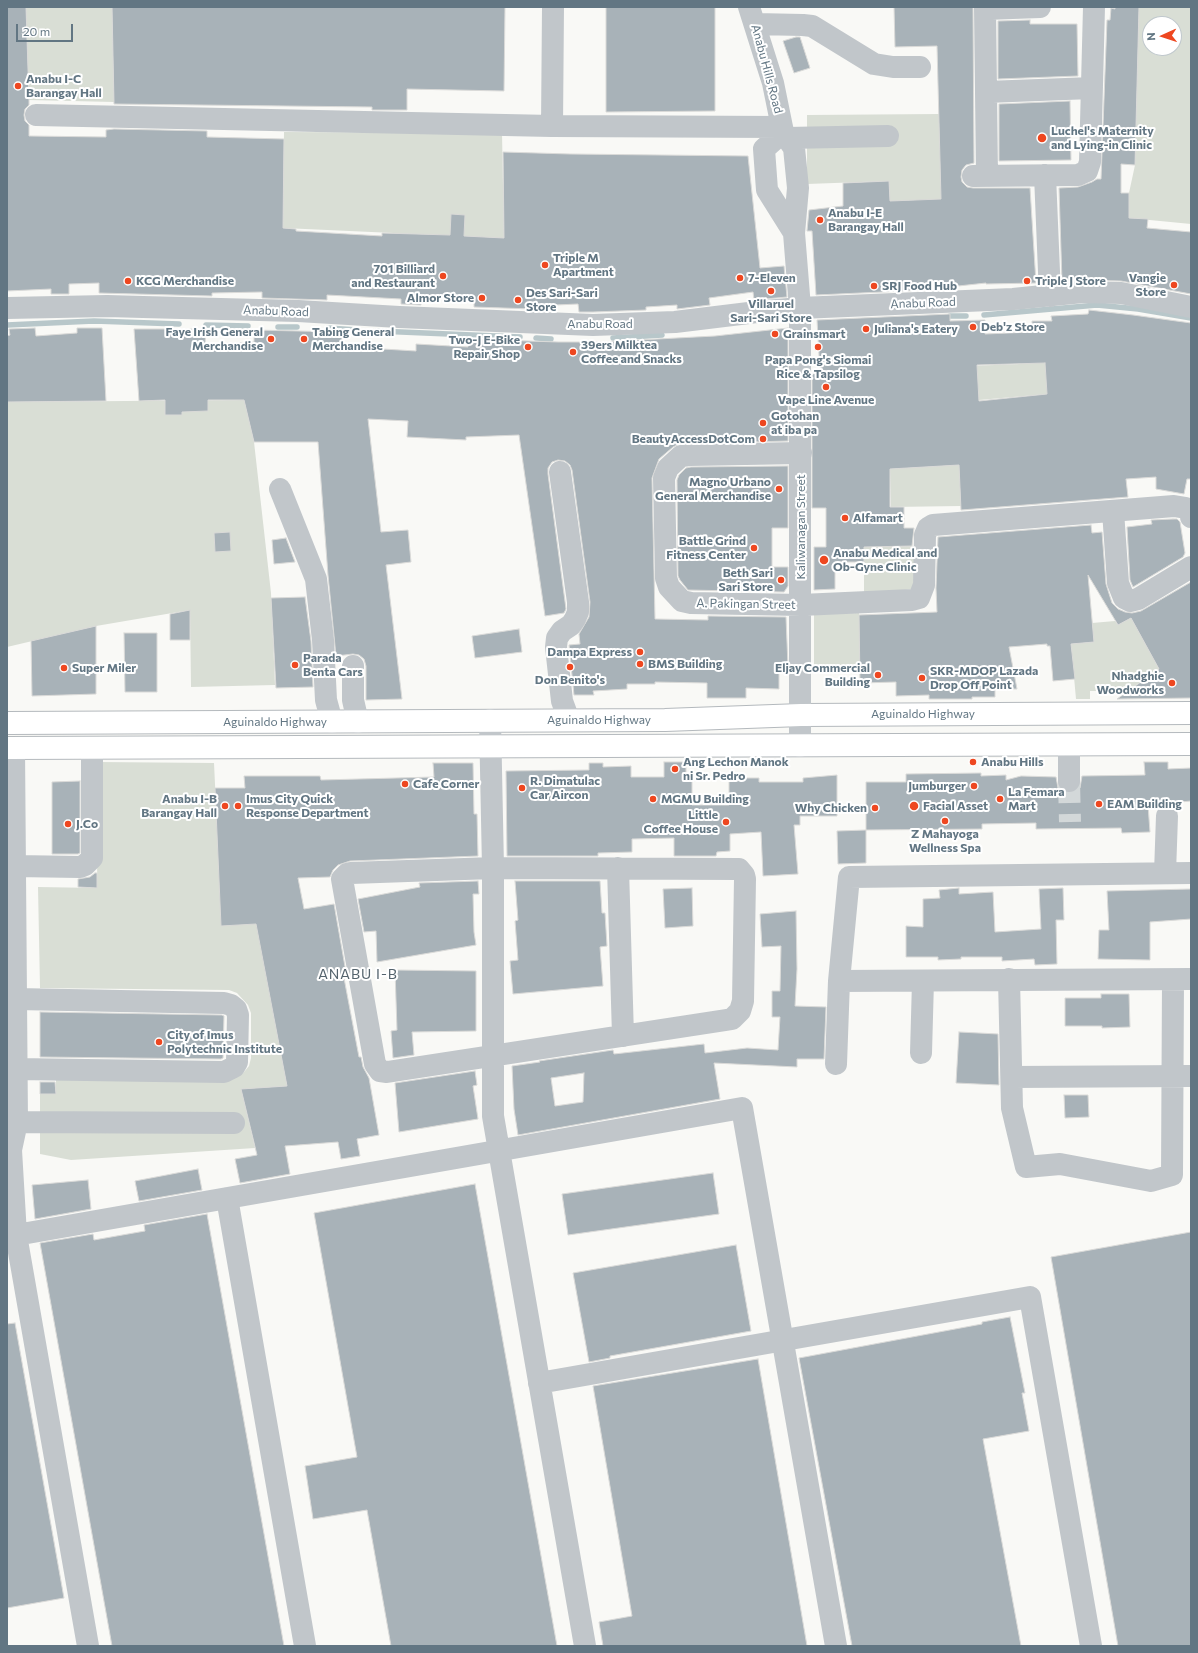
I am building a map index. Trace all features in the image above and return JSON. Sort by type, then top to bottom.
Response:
[{"type":"highway","name":"Aguinaldo Highway","points":[[7,722],[358,722],[707,719],[800,716],[1191,713]]},
{"type":"highway","points":[[707,719],[707,746]]},
{"type":"highway","points":[[332,722],[332,748]]},
{"type":"highway","points":[[11,748],[1191,744]]},
{"type":"street","points":[[552,126],[553,7]]},
{"type":"street","points":[[1040,7],[985,8],[986,92],[980,176],[1078,175],[1087,171],[1090,167],[1094,7]]},
{"type":"street","points":[[752,16],[812,26],[874,64],[893,67],[920,67]]},
{"type":"street","name":"Anabu Hills Road","points":[[752,16],[773,83],[784,132],[794,148],[798,188],[794,233],[800,308]]},
{"type":"street","points":[[986,92],[1092,88]]},
{"type":"street","points":[[36,115],[552,126],[888,136]]},
{"type":"street","name":"Anabu Hills Road","points":[[784,132],[764,149],[767,190],[794,233]]},
{"type":"street","points":[[1045,176],[1050,296]]},
{"type":"street","name":"Anabu Road","points":[[7,308],[107,306],[298,311],[399,318],[586,325],[675,322],[800,308],[1013,299],[1083,292],[1121,293],[1191,307]]},
{"type":"street","name":"Kaliwanagan Street","points":[[800,308],[800,746]]},
{"type":"street","name":"A. Pakingan Street","points":[[801,453],[685,455],[681,456],[668,468],[664,478],[666,578],[669,587],[682,601],[691,603],[801,605],[905,601],[919,598],[924,585],[925,535],[928,528],[933,525],[1113,511]]},
{"type":"street","points":[[560,472],[578,602],[578,612],[575,619],[571,625],[562,631],[557,638],[556,647],[562,701],[568,720]]},
{"type":"street","points":[[280,489],[316,579],[323,640],[326,700],[332,722]]},
{"type":"street","points":[[1191,517],[1190,512],[1186,508],[1180,506],[1113,511],[1118,583],[1124,598],[1130,601],[1138,599],[1191,567]]},
{"type":"street","points":[[353,666],[353,700],[358,722]]},
{"type":"street","points":[[490,720],[493,868],[493,1116],[585,1646]]},
{"type":"street","points":[[1069,745],[1070,781]]},
{"type":"street","points":[[11,748],[11,805],[15,866],[13,1000],[17,1069],[17,1122],[11,1150],[16,1235],[88,1646]]},
{"type":"street","points":[[15,866],[80,867],[85,865],[92,858],[92,748]]},
{"type":"street","points":[[1165,873],[1167,816]]},
{"type":"street","points":[[493,868],[735,868],[742,871],[745,879],[743,1001],[738,1015],[732,1019],[726,1020],[387,1072],[380,1071],[377,1068],[342,881],[344,876],[351,873],[493,868]]},
{"type":"street","points":[[618,868],[623,1036]]},
{"type":"street","points":[[836,1064],[839,981],[849,877],[1191,873]]},
{"type":"street","points":[[839,981],[1009,979],[1182,979],[1182,1076],[1172,1175],[1151,1181],[1060,1164],[1026,1167],[1012,1108],[1009,979]]},
{"type":"street","points":[[921,1053],[923,981]]},
{"type":"street","points":[[13,1000],[224,1003],[231,1005],[236,1009],[238,1015],[237,1062],[234,1067],[224,1072],[17,1069]]},
{"type":"street","points":[[1012,1078],[1182,1076]]},
{"type":"street","points":[[16,1235],[742,1108],[836,1646]]},
{"type":"street","points":[[17,1122],[234,1123]]},
{"type":"street","points":[[227,1198],[305,1646]]},
{"type":"street","points":[[539,1383],[1030,1297],[1091,1646]]},
{"type":"shaded area","points":[[26,7],[112,7],[114,102],[29,100]]},
{"type":"shaded area","points":[[1139,7],[1191,7],[1191,224],[1129,218],[1129,193],[1135,165]]},
{"type":"shaded area","points":[[939,114],[942,224],[915,225],[914,200],[890,201],[889,181],[807,184],[807,115]]},
{"type":"shaded area","points":[[284,132],[502,133],[504,238],[283,228]]},
{"type":"shaded area","points":[[1047,339],[1064,389],[1047,390],[1047,394],[979,400],[969,366],[1020,364]]},
{"type":"shaded area","points":[[244,400],[254,442],[271,593],[275,685],[191,687],[190,610],[96,626],[7,647],[7,402]]},
{"type":"shaded area","points":[[959,465],[961,506],[891,507],[890,469]]},
{"type":"shaded area","points":[[916,546],[913,589],[864,594],[864,547]]},
{"type":"shaded area","points":[[859,613],[860,668],[814,668],[814,614]]},
{"type":"shaded area","points":[[1131,618],[1159,669],[1123,694],[1109,694],[1109,691],[1090,691],[1090,699],[1076,699],[1071,644],[1094,642],[1092,623],[1115,621],[1118,625]]},
{"type":"shaded area","points":[[98,762],[214,763],[220,890],[250,890],[287,1086],[241,1089],[255,1148],[71,1160],[40,1154],[40,1094],[56,1093],[56,1079],[238,1077],[249,1066],[251,1058],[251,1013],[248,1005],[237,993],[229,990],[40,988],[38,887],[97,888]]},
{"type":"building","points":[[7,7],[26,7],[29,105],[25,109],[24,115],[25,121],[29,125],[29,136],[106,137],[106,130],[114,129],[207,131],[207,137],[284,139],[283,228],[296,229],[296,231],[382,236],[382,233],[450,235],[451,214],[465,215],[464,236],[504,238],[503,152],[748,156],[760,268],[784,266],[787,297],[754,300],[753,292],[709,298],[710,305],[677,309],[677,305],[646,307],[646,310],[579,312],[578,304],[533,306],[533,309],[474,307],[474,298],[421,295],[421,305],[401,304],[401,299],[327,295],[327,300],[262,298],[262,292],[212,293],[212,296],[99,293],[99,283],[69,284],[69,294],[51,294],[51,289],[7,291]]},
{"type":"building","points":[[112,7],[505,7],[504,91],[407,89],[407,110],[372,110],[372,107],[114,104]]},
{"type":"building","points":[[606,7],[715,7],[715,111],[606,112]]},
{"type":"building","points":[[894,7],[973,7],[974,163],[966,165],[962,170],[962,182],[967,187],[973,188],[1030,188],[1036,283],[986,283],[949,287],[949,289],[816,295],[812,231],[807,231],[809,210],[843,206],[843,183],[889,181],[890,201],[941,199],[937,46],[895,47]]},
{"type":"building","points":[[1115,7],[1139,7],[1135,165],[1121,164],[1121,193],[1129,193],[1129,218],[1148,219],[1147,228],[1191,232],[1191,294],[1121,281],[1083,280],[1062,282],[1059,188],[1078,187],[1097,179],[1101,179],[1107,20],[1110,20],[1111,8],[1115,9]]},
{"type":"building","points":[[1030,20],[1030,24],[1077,24],[1078,76],[998,79],[998,21]]},
{"type":"building","points":[[800,37],[810,68],[794,73],[783,41]]},
{"type":"building","points":[[1070,101],[1071,160],[999,161],[999,104]]},
{"type":"building","points":[[1089,310],[1191,323],[1191,479],[1187,479],[1184,494],[1156,489],[1156,477],[1126,479],[1128,497],[961,510],[959,465],[890,469],[890,507],[904,507],[904,528],[914,528],[912,546],[864,547],[864,562],[835,562],[835,589],[814,590],[814,547],[826,547],[826,508],[812,508],[812,374],[820,373],[817,320],[950,314],[950,321],[985,320],[985,334],[1032,332],[1032,321],[1052,321],[1051,316],[1088,314]],"holes":[[[1045,363],[1047,394],[979,401],[977,365]]]},
{"type":"building","points":[[35,328],[36,336],[77,333],[77,328],[102,328],[106,401],[7,402],[7,336],[10,335],[9,329]]},
{"type":"building","points":[[788,328],[788,441],[679,444],[659,459],[652,478],[655,619],[708,620],[708,616],[786,617],[788,667],[779,667],[779,689],[746,688],[746,698],[707,698],[707,683],[655,682],[655,684],[627,684],[627,689],[593,691],[594,695],[574,695],[569,645],[580,644],[579,634],[589,617],[590,602],[572,470],[570,465],[565,461],[558,460],[552,462],[548,468],[566,609],[564,613],[545,616],[519,435],[466,437],[466,440],[407,437],[408,421],[368,419],[381,532],[408,530],[411,562],[386,565],[402,699],[366,700],[366,666],[364,659],[359,655],[353,654],[336,656],[318,442],[254,442],[244,400],[208,400],[208,411],[182,412],[182,415],[165,415],[165,400],[139,401],[134,329],[206,329],[205,344],[254,342],[254,330],[342,332],[342,349],[416,351],[416,344],[468,347],[468,339],[600,342],[715,336]]},
{"type":"building","points":[[788,466],[788,528],[772,528],[772,567],[788,567],[788,586],[784,592],[688,590],[678,576],[677,480],[679,475],[686,468],[691,467]]},
{"type":"building","points":[[1177,519],[1180,522],[1185,553],[1183,557],[1133,587],[1130,580],[1127,527],[1152,524],[1151,520]]},
{"type":"building","points":[[1091,525],[1092,533],[1102,532],[1106,584],[1112,603],[1118,609],[1132,613],[1141,611],[1191,582],[1191,698],[1117,699],[1159,669],[1131,618],[1118,625],[1088,575],[1094,642],[1071,644],[1075,679],[1053,681],[1050,646],[1047,646],[1047,644],[1009,647],[1017,689],[995,689],[995,697],[972,697],[972,699],[929,699],[929,695],[896,696],[896,682],[860,683],[859,615],[937,612],[936,588],[938,537]]},
{"type":"building","points":[[230,532],[231,551],[215,552],[214,533]]},
{"type":"building","points":[[286,538],[295,562],[274,564],[272,540]]},
{"type":"building","points":[[305,597],[311,641],[313,687],[276,688],[271,598]]},
{"type":"building","points":[[190,610],[190,640],[170,640],[170,614]]},
{"type":"building","name":"Super Miler","points":[[96,626],[96,694],[32,696],[31,641]]},
{"type":"building","points":[[519,629],[522,652],[475,658],[472,636]]},
{"type":"building","points":[[124,633],[157,633],[157,692],[125,692]]},
{"type":"building","points":[[664,762],[686,762],[686,780],[692,780],[692,805],[729,805],[729,778],[759,778],[759,782],[803,782],[803,778],[837,775],[837,816],[800,816],[800,825],[794,825],[798,874],[763,876],[761,832],[730,834],[730,851],[717,852],[716,856],[674,856],[674,838],[632,839],[632,852],[598,853],[598,856],[507,856],[506,771],[589,770],[589,763],[603,763],[603,767],[631,766],[631,777],[664,777]]},
{"type":"building","points":[[1144,762],[1168,762],[1168,769],[1191,768],[1191,801],[1148,805],[1150,832],[1122,833],[1121,828],[1036,829],[1036,823],[982,824],[982,829],[866,830],[866,782],[906,782],[906,774],[981,773],[981,776],[1006,775],[1006,780],[1021,776],[1056,777],[1058,788],[1063,792],[1069,793],[1075,792],[1080,788],[1082,776],[1145,775]]},
{"type":"building","points":[[433,763],[473,763],[474,814],[477,814],[478,856],[350,861],[338,865],[333,870],[330,877],[298,878],[304,909],[334,904],[347,978],[344,978],[359,1057],[361,1057],[363,1067],[369,1078],[379,1135],[357,1139],[360,1156],[341,1159],[338,1142],[285,1146],[290,1174],[240,1183],[235,1159],[257,1155],[241,1089],[287,1086],[256,924],[221,926],[215,788],[245,788],[244,776],[320,776],[321,780],[434,777]]},
{"type":"building","points":[[80,781],[80,853],[52,854],[52,782]]},
{"type":"building","points":[[866,830],[866,863],[838,864],[837,831]]},
{"type":"building","points":[[97,873],[97,888],[78,887],[78,879],[90,877]]},
{"type":"building","points":[[478,881],[479,894],[473,894],[474,932],[476,945],[377,962],[376,931],[364,932],[358,899],[420,887],[419,883]]},
{"type":"building","points":[[515,881],[600,881],[602,913],[605,913],[607,946],[600,947],[603,986],[513,994],[510,961],[518,960],[515,921],[518,920]]},
{"type":"building","points":[[692,888],[693,926],[665,928],[663,889]]},
{"type":"building","points":[[959,888],[959,894],[993,892],[995,932],[1041,929],[1039,889],[1063,888],[1064,920],[1056,920],[1057,964],[1035,965],[1034,959],[1002,961],[1002,957],[961,957],[961,959],[938,960],[938,957],[906,957],[906,926],[923,927],[923,899],[940,898],[939,890]]},
{"type":"building","points":[[1191,889],[1191,919],[1150,922],[1150,960],[1098,959],[1099,930],[1109,930],[1107,891]]},
{"type":"building","points":[[796,911],[797,969],[795,1006],[826,1007],[824,1059],[797,1059],[797,1067],[714,1063],[720,1099],[518,1135],[514,1109],[512,1066],[613,1050],[614,1054],[704,1044],[705,1053],[747,1048],[778,1050],[780,1017],[772,1017],[772,991],[780,991],[781,946],[762,947],[760,914]],"holes":[[[584,1073],[583,1102],[555,1106],[551,1078]]]},
{"type":"building","points":[[395,970],[476,971],[476,1031],[412,1032],[414,1055],[393,1058],[391,1031],[397,1030]]},
{"type":"building","points":[[1101,994],[1129,994],[1130,1027],[1102,1028],[1102,1026],[1065,1026],[1065,998],[1101,998]]},
{"type":"building","points":[[40,1012],[222,1015],[224,1016],[223,1058],[40,1057]]},
{"type":"building","points":[[959,1032],[998,1034],[999,1085],[956,1083]]},
{"type":"building","points":[[475,1071],[477,1085],[473,1086],[478,1119],[399,1132],[395,1083]]},
{"type":"building","points":[[40,1082],[55,1082],[56,1094],[40,1094]]},
{"type":"building","points":[[1064,1095],[1088,1095],[1089,1117],[1065,1118]]},
{"type":"building","points":[[198,1169],[202,1190],[139,1201],[135,1181]]},
{"type":"building","points":[[713,1173],[719,1214],[568,1235],[562,1194]]},
{"type":"building","points":[[88,1180],[91,1209],[35,1219],[32,1185]]},
{"type":"building","points":[[475,1184],[557,1646],[391,1646],[367,1510],[313,1519],[305,1466],[357,1457],[314,1213]]},
{"type":"building","points":[[207,1214],[284,1646],[112,1646],[40,1243],[93,1234],[94,1240],[145,1231],[144,1225]]},
{"type":"building","points":[[1191,1232],[1191,1646],[1118,1646],[1051,1257]]},
{"type":"building","points":[[736,1245],[751,1331],[610,1356],[610,1358],[589,1362],[573,1273]]},
{"type":"building","points":[[1010,1317],[1025,1393],[1022,1393],[1029,1431],[983,1439],[1021,1646],[852,1646],[799,1358],[982,1324],[982,1322]]},
{"type":"building","points":[[15,1323],[64,1598],[7,1608],[7,1324]]},
{"type":"building","points":[[758,1359],[807,1646],[603,1646],[599,1622],[632,1616],[593,1386]]},
{"type":"waterway","points":[[984,315],[1097,305],[1138,309],[1191,318]]},
{"type":"waterway","points":[[950,316],[966,316]]},
{"type":"waterway","points":[[7,325],[94,321],[179,324]]},
{"type":"waterway","points":[[206,325],[248,326]]},
{"type":"waterway","points":[[278,327],[297,327]]},
{"type":"waterway","points":[[328,328],[357,330]]},
{"type":"waterway","points":[[377,331],[520,337]]},
{"type":"waterway","points":[[613,338],[662,335]]},
{"type":"waterway","points":[[536,338],[551,339]]},
{"type":"tunnel","points":[[1069,781],[1070,822]]},
{"type":"place","name":"Anabu I-C Barangay Hall","points":[[18,86]]},
{"type":"place","name":"Luchel's Maternity and Lying-in Clinic","points":[[1042,138]]},
{"type":"place","name":"Anabu I-E Barangay Hall","points":[[820,220]]},
{"type":"place","name":"Triple M Apartment","points":[[545,265]]},
{"type":"place","name":"701 Billiard and Restaurant","points":[[443,276]]},
{"type":"place","name":"7-Eleven","points":[[740,278]]},
{"type":"place","name":"KCG Merchandise","points":[[128,281]]},
{"type":"place","name":"Triple J Store","points":[[1027,281]]},
{"type":"place","name":"Vangie Store","points":[[1174,285]]},
{"type":"place","name":"SRJ Food Hub","points":[[874,286]]},
{"type":"place","name":"Villaruel Sari-Sari Store","points":[[771,291]]},
{"type":"place","name":"Almor Store","points":[[482,298]]},
{"type":"place","name":"Des Sari-Sari Store","points":[[518,300]]},
{"type":"place","name":"Deb'z Store","points":[[973,327]]},
{"type":"place","name":"Juliana's Eatery","points":[[866,329]]},
{"type":"place","name":"Grainsmart","points":[[775,334]]},
{"type":"place","name":"Faye Irish General Merchandise","points":[[271,339]]},
{"type":"place","name":"Tabing General Merchandise","points":[[304,339]]},
{"type":"place","name":"Two-J E-Bike Repair Shop","points":[[528,347]]},
{"type":"place","name":"Papa Pong's Siomai Rice & Tapsilog","points":[[818,347]]},
{"type":"place","name":"39ers Milktea Coffee and Snacks","points":[[573,352]]},
{"type":"place","name":"Vape Line Avenue","points":[[826,387]]},
{"type":"place","name":"Gotohan at iba pa","points":[[763,423]]},
{"type":"place","name":"BeautyAccessDotCom","points":[[763,439]]},
{"type":"place","name":"Magno Urbano General Merchandise","points":[[779,489]]},
{"type":"place","name":"Alfamart","points":[[845,518]]},
{"type":"place","name":"Battle Grind Fitness Center","points":[[754,548]]},
{"type":"place","name":"Anabu Medical and Ob-Gyne Clinic","points":[[824,560]]},
{"type":"place","name":"Beth Sari Sari Store","points":[[781,580]]},
{"type":"place","name":"Dampa Express","points":[[640,652]]},
{"type":"place","name":"BMS Building","points":[[640,664]]},
{"type":"place","name":"Parada Benta Cars","points":[[295,665]]},
{"type":"place","name":"Don Benito's","points":[[570,667]]},
{"type":"place","name":"Super Miler","points":[[64,668]]},
{"type":"place","name":"Eljay Commercial Building","points":[[878,675]]},
{"type":"place","name":"SKR-MDOP Lazada Drop Off Point","points":[[922,678]]},
{"type":"place","name":"Nhadghie Woodworks","points":[[1172,683]]},
{"type":"place","name":"Anabu Hills","points":[[973,762]]},
{"type":"place","name":"Ang Lechon Manok ni Sr. Pedro","points":[[675,769]]},
{"type":"place","name":"Cafe Corner","points":[[405,784]]},
{"type":"place","name":"Jumburger","points":[[974,786]]},
{"type":"place","name":"R. Dimatulac Car Aircon","points":[[522,788]]},
{"type":"place","name":"MGMU Building","points":[[653,799]]},
{"type":"place","name":"La Femara Mart","points":[[1000,799]]},
{"type":"place","name":"EAM Building","points":[[1099,804]]},
{"type":"place","name":"Anabu I-B Barangay Hall","points":[[225,806]]},
{"type":"place","name":"Imus City Quick Response Department","points":[[238,806]]},
{"type":"place","name":"Facial Asset","points":[[914,806]]},
{"type":"place","name":"Why Chicken","points":[[875,808]]},
{"type":"place","name":"Z Mahayoga Wellness Spa","points":[[945,821]]},
{"type":"place","name":"Little Coffee House","points":[[726,822]]},
{"type":"place","name":"J.Co","points":[[68,824]]},
{"type":"place","name":"City of Imus Polytechnic Institute","points":[[159,1042]]},
{"type":"district","name":"ANABU I-B","points":[[358,974]]}]
